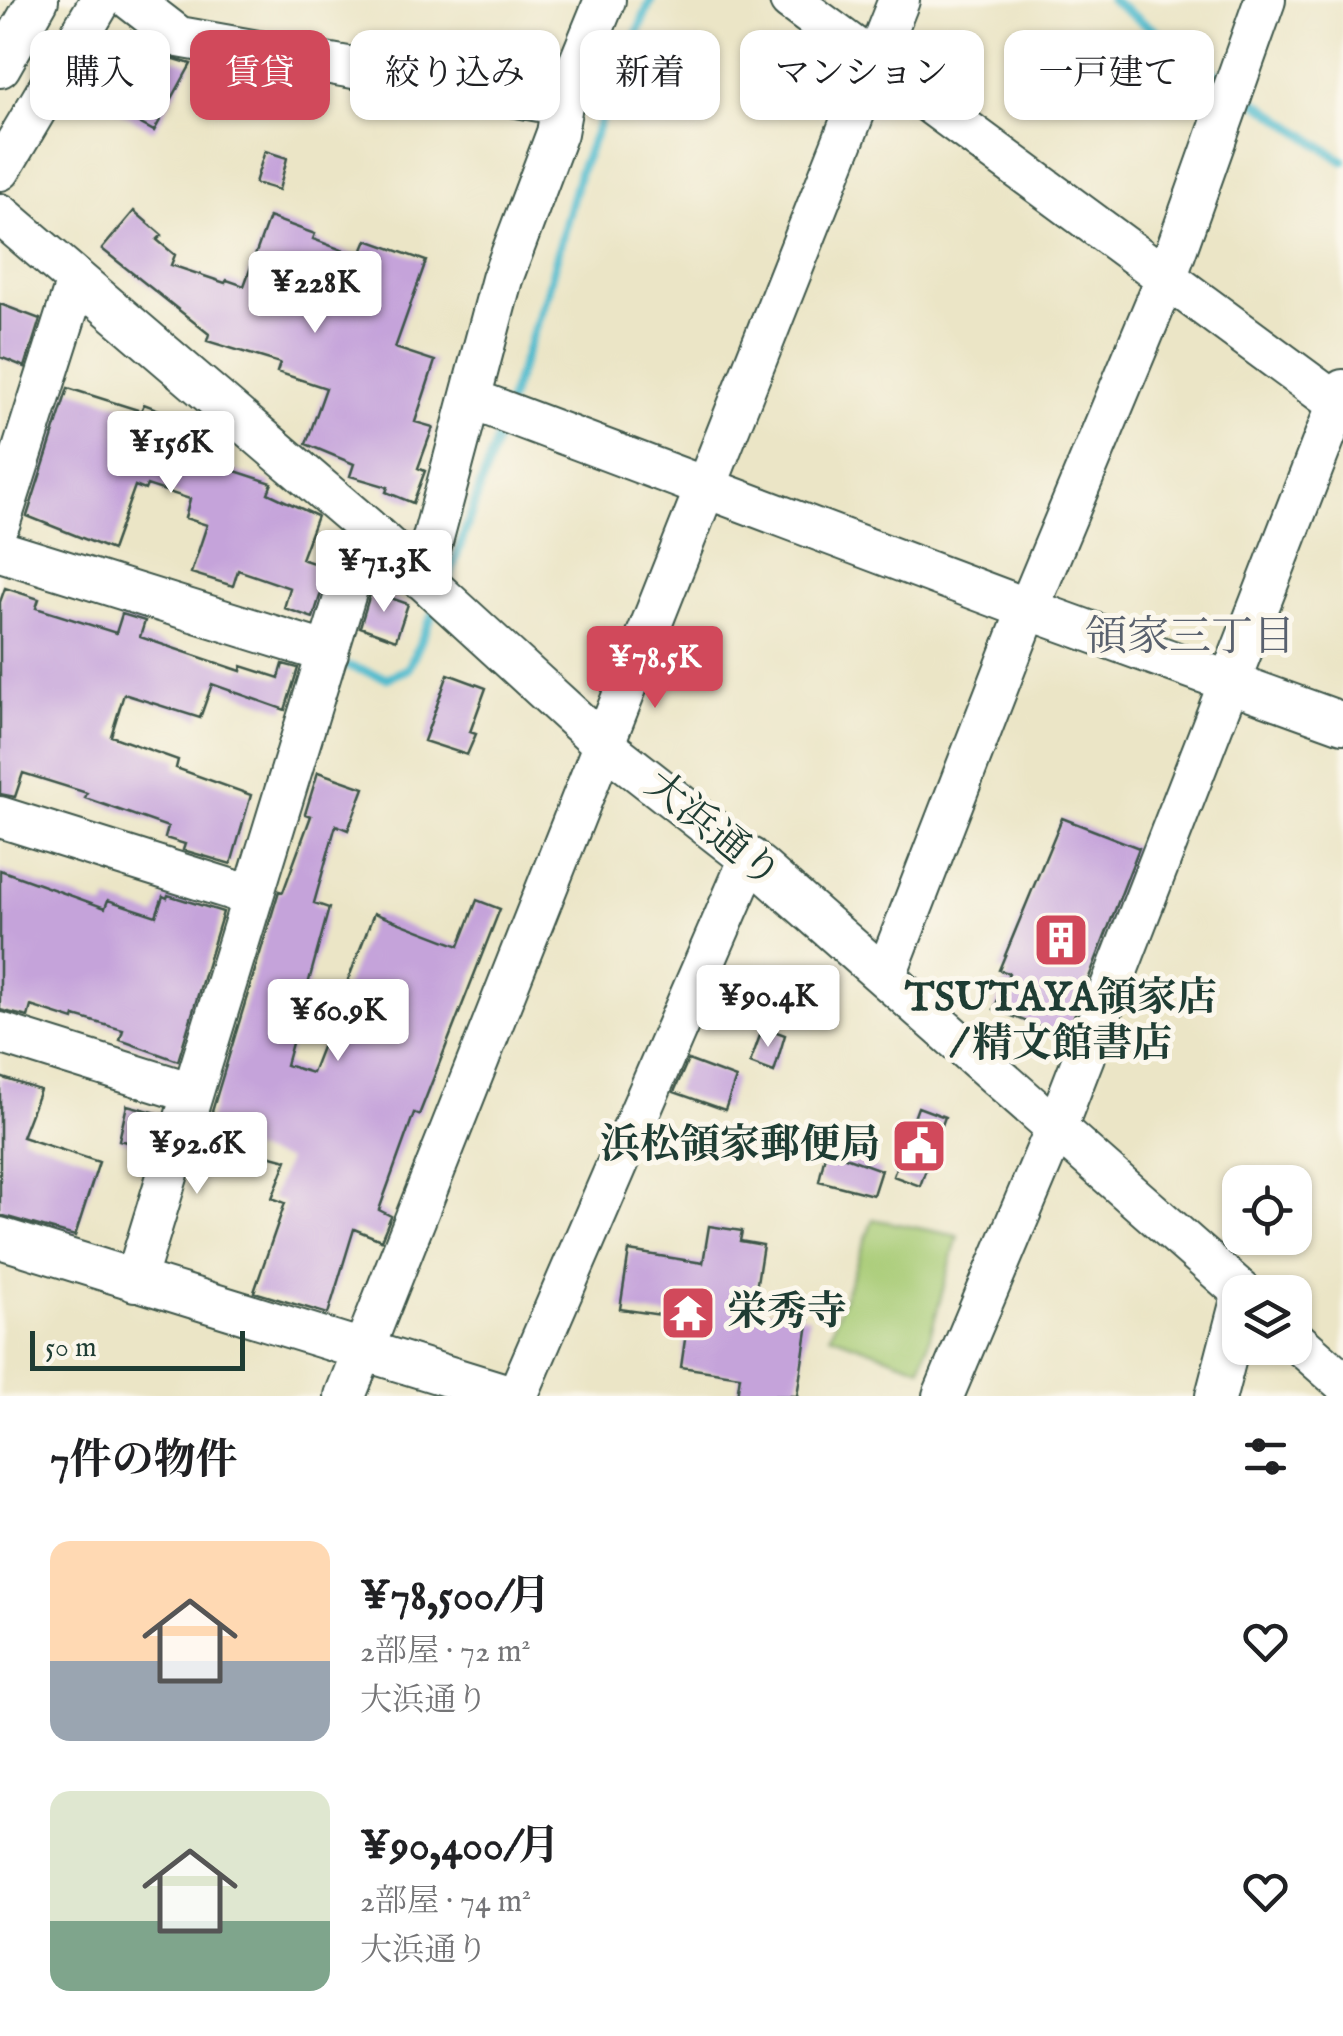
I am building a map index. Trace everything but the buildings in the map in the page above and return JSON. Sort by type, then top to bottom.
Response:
[{"type":"street","points":[[0,66],[38,0]]},
{"type":"street","points":[[0,170],[101,0]]},
{"type":"street","points":[[131,0],[179,37],[562,105]]},
{"type":"street","points":[[422,578],[502,279],[558,133],[562,105],[604,0]]},
{"type":"street","points":[[790,0],[831,30]]},
{"type":"street","points":[[886,30],[898,0]]},
{"type":"street","points":[[885,977],[1028,609],[1167,276],[1265,0]]},
{"type":"street","points":[[344,1396],[851,120]]},
{"type":"street","points":[[943,1396],[1056,1128],[1341,401],[953,120]]},
{"type":"street","name":"大浜通り","points":[[0,214],[366,528],[604,745],[750,858],[1223,1275]]},
{"type":"street","points":[[0,522],[77,280]]},
{"type":"street","points":[[472,399],[1343,723]]},
{"type":"street","points":[[136,1281],[366,528]]},
{"type":"street","points":[[0,550],[328,653]]},
{"type":"street","points":[[0,817],[252,896]]},
{"type":"street","points":[[2,1247],[136,1281],[514,1396],[750,858]]},
{"type":"street","points":[[0,1033],[192,1093]]},
{"type":"street","points":[[1312,1355],[1343,1382]]},
{"type":"street","points":[[1216,1396],[1224,1365]]},
{"type":"green space","points":[[873,1219],[958,1236],[921,1368],[830,1335]]},
{"type":"waterway","points":[[508,404],[546,297],[580,170],[651,0]]},
{"type":"waterway","points":[[1111,0],[1225,80]]},
{"type":"waterway","points":[[1242,92],[1343,161]]},
{"type":"waterway","points":[[447,584],[502,424]]},
{"type":"waterway","points":[[335,662],[387,678],[408,669],[436,607]]},
{"type":"place","name":"TSUTAYA領家店 / 精文館書店","points":[[1061,940]]},
{"type":"place","name":"浜松領家郵便局","points":[[919,1146]]},
{"type":"place","name":"栄秀寺","points":[[688,1313]]},
{"type":"district","name":"領家三丁目","points":[[1190,638]]}]
